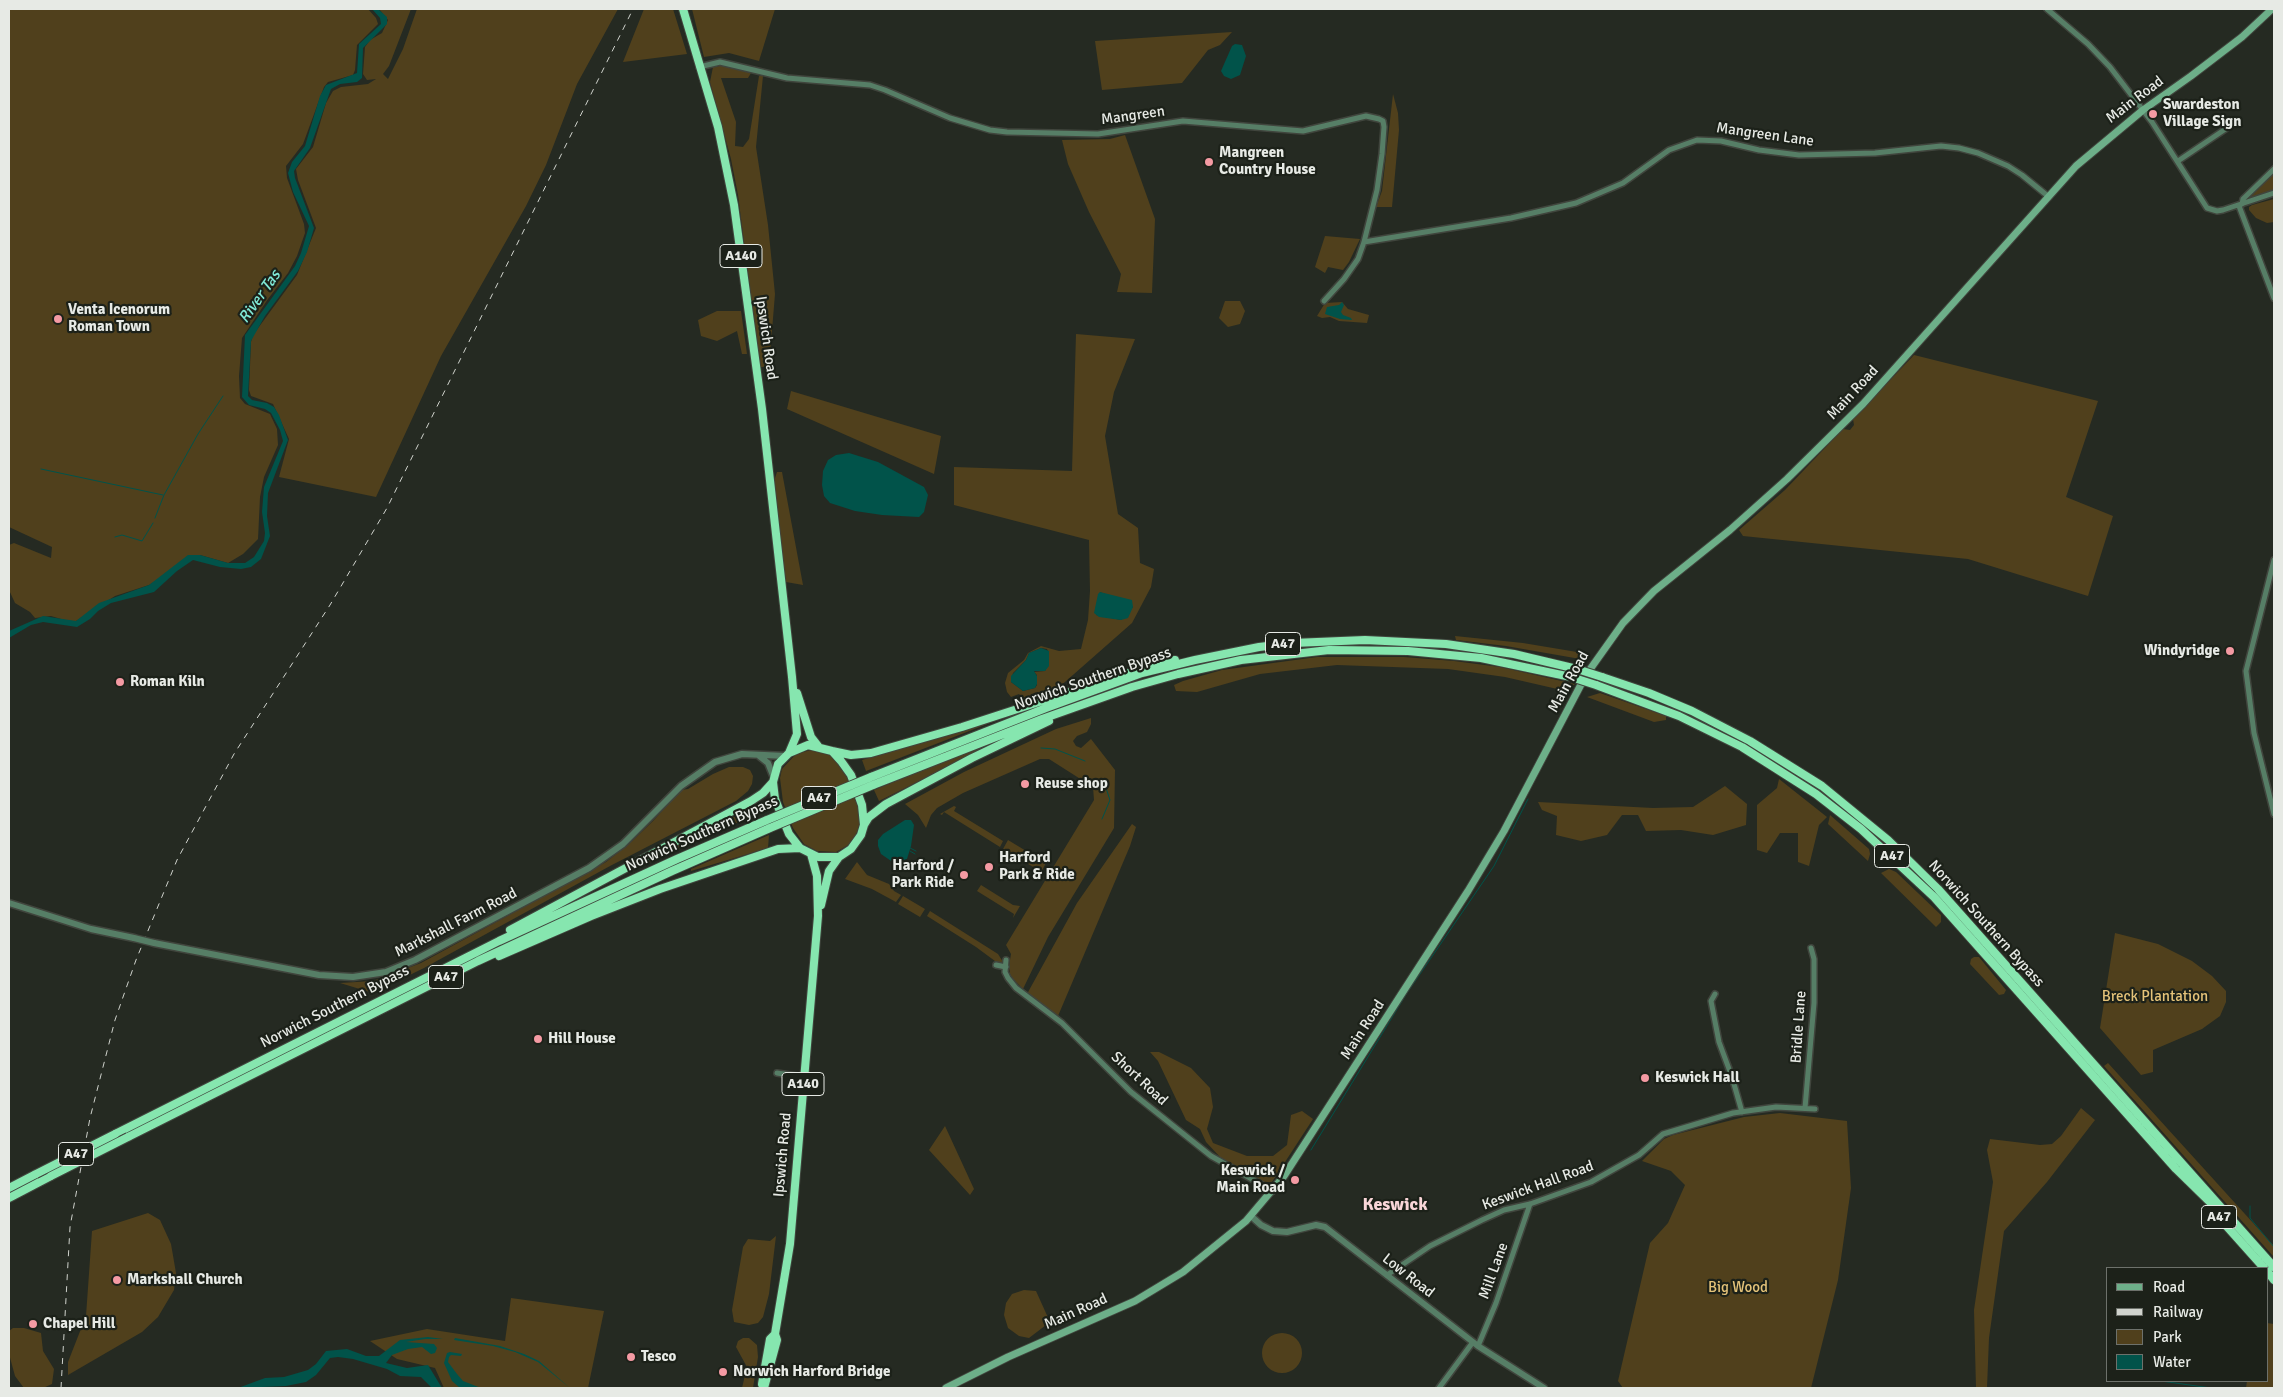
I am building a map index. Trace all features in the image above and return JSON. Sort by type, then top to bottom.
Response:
[{"type":"highway","name":"Ipswich Road","points":[[683,9],[718,127],[734,205],[762,409],[792,677],[797,734],[788,754]]},
{"type":"highway","name":"Norwich Southern Bypass","points":[[9,1188],[411,983],[588,899],[871,776],[1046,708],[1142,674],[1194,660],[1260,648],[1293,643],[1365,640],[1446,644],[1514,654],[1577,669],[1649,693],[1692,711],[1750,741],[1822,786],[1888,840],[1944,896],[2265,1265]]},
{"type":"highway","name":"A47","points":[[832,751],[851,755],[871,753],[962,727],[1156,664],[1211,652],[1260,648]]},
{"type":"highway","name":"Norwich Southern Bypass","points":[[9,1198],[382,1008],[575,915],[770,828],[873,785],[1042,719],[1132,687],[1178,674],[1241,660],[1284,654],[1364,649],[1474,657],[1596,684],[1679,716],[1742,747],[1816,794],[1861,829],[1934,898],[2176,1170],[2265,1265],[2274,1266]]},
{"type":"highway","name":"A47","points":[[864,825],[870,816],[886,804],[972,758],[1048,721],[1081,707],[1178,674]]},
{"type":"highway","name":"Ipswich Road","points":[[792,677],[811,738],[818,746]]},
{"type":"highway","points":[[802,746],[818,746],[832,751],[851,775],[862,805],[864,825],[857,842],[839,857],[824,858],[800,848],[789,834],[775,799],[774,780],[778,764],[788,754],[802,746]]},
{"type":"highway","name":"A47","points":[[411,983],[751,801],[774,780]]},
{"type":"highway","name":"A47","points":[[382,1008],[591,916],[660,889],[778,849],[800,848]]},
{"type":"highway","name":"Ipswich Road","points":[[763,1388],[770,1339],[775,1334],[790,1244],[818,916],[817,876],[811,854]]},
{"type":"highway","name":"Ipswich Road","points":[[818,916],[829,870],[839,857]]},
{"type":"main road","name":"Main Road","points":[[946,1388],[1008,1357],[1135,1301],[1190,1267],[1251,1216],[1273,1191],[1468,891],[1504,831],[1586,675],[1612,637],[1643,601],[1730,530],[1787,479],[1863,404],[2076,166],[2143,110],[2234,42],[2272,9]]},
{"type":"street","points":[[2047,9],[2099,54],[2143,110],[2207,208],[2217,211],[2274,194]]},
{"type":"street","name":"Mangreen","points":[[699,67],[720,62],[787,78],[870,86],[885,90],[950,118],[1007,132],[1098,134],[1183,121],[1303,131],[1359,118],[1373,117],[1383,122],[1384,138],[1378,190],[1358,259],[1344,279],[1324,301]]},
{"type":"street","points":[[2178,161],[2228,128]]},
{"type":"street","name":"Mangreen Lane","points":[[1364,242],[1511,218],[1576,203],[1623,183],[1670,150],[1681,144],[1697,140],[1721,141],[1759,150],[1799,155],[1875,153],[1941,146],[1959,148],[1978,153],[2008,166],[2022,174],[2049,197]]},
{"type":"street","points":[[2274,169],[2243,199],[2240,205],[2274,298]]},
{"type":"street","points":[[2274,560],[2246,668],[2256,740],[2274,814]]},
{"type":"street","name":"Markshall Farm Road","points":[[9,903],[91,928],[154,943],[319,975],[353,977],[386,972],[423,956],[596,863],[633,836],[681,786],[703,769],[735,754],[788,754]]},
{"type":"street","points":[[755,754],[768,763],[774,780]]},
{"type":"street","name":"Bridle Lane","points":[[1805,1108],[1814,1003],[1814,959],[1811,948]]},
{"type":"street","name":"Short Road","points":[[996,965],[1006,964],[1008,978],[1016,988],[1062,1023],[1131,1092],[1211,1156],[1273,1191]]},
{"type":"street","points":[[1716,994],[1711,1001],[1719,1042],[1742,1112]]},
{"type":"street","points":[[777,1073],[803,1077]]},
{"type":"street","points":[[1719,1080],[1731,1076]]},
{"type":"street","name":"Keswick Hall Road","points":[[1387,1276],[1430,1246],[1482,1220],[1504,1210],[1530,1204],[1591,1182],[1639,1155],[1663,1134],[1742,1112],[1776,1108],[1815,1109]]},
{"type":"street","name":"Mill Lane","points":[[1439,1388],[1475,1344],[1499,1294],[1530,1204]]},
{"type":"street","name":"Low Road","points":[[1251,1216],[1261,1225],[1273,1231],[1287,1232],[1316,1225],[1325,1227],[1475,1344],[1544,1388]]},
{"type":"green space","points":[[9,9],[368,9],[376,18],[378,24],[357,45],[353,75],[328,82],[324,87],[303,144],[286,166],[287,178],[304,224],[305,233],[297,256],[288,273],[242,338],[239,376],[240,398],[245,404],[270,414],[277,429],[278,445],[264,477],[260,497],[258,539],[243,554],[228,563],[200,555],[149,585],[115,596],[76,621],[71,622],[51,616],[35,618],[30,612],[15,603],[9,590],[9,545],[14,543],[51,558],[52,547],[9,527]]},
{"type":"green space","points":[[379,9],[411,9],[389,66],[383,74],[388,79],[403,49],[417,9],[618,9],[577,84],[546,165],[526,206],[441,356],[376,497],[279,477],[289,439],[273,404],[251,396],[249,390],[253,335],[297,275],[316,228],[298,180],[296,169],[313,147],[326,103],[333,91],[341,87],[368,84],[376,79],[367,80],[363,74],[365,47],[370,40],[382,33],[388,20]]},
{"type":"green space","points":[[644,9],[673,9],[687,54],[623,62]]},
{"type":"green space","points":[[692,9],[775,9],[759,61],[729,53],[704,57]]},
{"type":"green space","points":[[1232,32],[1220,45],[1208,50],[1182,83],[1102,90],[1095,41]]},
{"type":"green space","points":[[725,65],[751,73],[748,78],[721,78],[736,122],[735,146],[743,147],[749,139],[759,76],[763,76],[756,147],[768,225],[775,294],[769,367],[760,367],[738,195],[731,159],[710,82],[713,67]]},
{"type":"green space","points":[[1393,94],[1398,113],[1399,130],[1392,207],[1376,207],[1382,191]]},
{"type":"green space","points":[[1125,135],[1155,219],[1152,293],[1117,292],[1121,274],[1089,212],[1068,164],[1062,140],[1110,139]]},
{"type":"green space","points":[[2274,172],[2274,191],[2246,201],[2245,199]]},
{"type":"green space","points":[[2274,199],[2274,222],[2267,223],[2256,218],[2249,210],[2249,207],[2252,205]]},
{"type":"green space","points":[[1325,236],[1360,239],[1343,270],[1328,267],[1325,273],[1315,267]]},
{"type":"green space","points":[[1225,301],[1240,301],[1245,311],[1240,324],[1228,327],[1219,318]]},
{"type":"green space","points":[[1342,302],[1348,309],[1369,315],[1367,323],[1339,321],[1330,317],[1322,318],[1317,316],[1325,303]]},
{"type":"green space","points":[[717,311],[741,311],[747,354],[742,354],[737,331],[717,341],[701,336],[698,320]]},
{"type":"green space","points":[[1076,334],[1135,339],[1114,392],[1105,436],[1118,514],[1138,528],[1140,563],[1154,569],[1151,587],[1132,623],[1057,689],[1025,700],[1019,694],[1011,697],[1007,692],[1005,683],[1008,673],[1024,660],[1028,653],[1041,646],[1059,651],[1081,649],[1088,620],[1090,591],[1089,540],[954,505],[954,467],[1072,471]],"holes":[[[1100,592],[1133,607],[1121,620],[1096,615]],[[1041,648],[1047,649],[1049,663],[1045,671],[1034,672],[1037,675],[1037,685],[1035,688],[1023,691],[1011,682],[1013,673],[1026,660],[1029,653]]]},
{"type":"green space","points":[[1914,355],[2098,401],[2066,497],[2113,516],[2088,596],[1968,559],[1743,536],[1739,530],[1785,490],[1843,429],[1850,430],[1854,425],[1853,419]]},
{"type":"green space","points":[[791,391],[941,436],[934,474],[787,409]]},
{"type":"green space","points":[[777,472],[782,472],[803,585],[786,582],[773,484]]},
{"type":"green space","points":[[1455,636],[1523,643],[1589,654],[1586,660],[1506,646],[1456,640]]},
{"type":"green space","points":[[1317,657],[1404,657],[1454,661],[1500,667],[1575,684],[1566,691],[1505,677],[1448,669],[1337,665],[1260,674],[1197,692],[1176,691],[1174,685],[1222,670]]},
{"type":"green space","points":[[1600,693],[1666,716],[1666,720],[1654,722],[1587,697]]},
{"type":"green space","points":[[1034,706],[866,771],[862,760],[976,725]]},
{"type":"green space","points":[[1091,718],[1091,724],[1087,732],[1077,736],[1073,741],[1076,746],[1081,748],[1091,739],[1115,770],[1114,828],[1048,937],[1023,989],[1010,974],[1011,954],[1006,945],[1094,800],[1093,787],[1049,759],[1040,759],[963,793],[937,808],[931,815],[926,828],[918,815],[905,804],[964,772],[1056,729]]},
{"type":"green space","points":[[1011,733],[1012,735],[879,801],[874,790]]},
{"type":"green space","points":[[811,750],[827,753],[834,758],[847,775],[859,810],[860,823],[855,838],[850,844],[836,852],[817,851],[804,844],[793,828],[783,802],[780,778],[782,769],[796,754]]},
{"type":"green space","points":[[729,767],[743,767],[750,770],[753,776],[752,784],[748,791],[736,801],[610,866],[424,968],[373,993],[340,983],[373,981],[421,963],[606,862],[629,844],[653,821],[681,790],[688,789]]},
{"type":"green space","points":[[1779,779],[1827,817],[1819,825],[1809,866],[1798,862],[1798,833],[1780,833],[1767,853],[1757,850],[1757,805],[1777,788]]},
{"type":"green space","points":[[1725,786],[1747,804],[1746,825],[1713,835],[1681,830],[1646,831],[1638,815],[1622,815],[1607,835],[1581,841],[1556,835],[1557,816],[1542,810],[1538,802],[1653,808],[1693,807]]},
{"type":"green space","points":[[756,806],[759,813],[645,864],[644,862]]},
{"type":"green space","points":[[954,806],[956,807],[954,811],[1003,841],[1000,847],[944,812],[942,815],[940,814]]},
{"type":"green space","points":[[1830,815],[1869,849],[1868,861],[1828,824]]},
{"type":"green space","points":[[1132,824],[1136,827],[1130,846],[1058,1016],[1027,994],[1077,903]]},
{"type":"green space","points":[[769,835],[768,848],[691,871],[691,869]]},
{"type":"green space","points":[[1008,840],[1046,863],[1039,876],[1040,871],[1003,849]]},
{"type":"green space","points":[[857,862],[867,875],[889,884],[894,891],[901,895],[896,902],[872,889],[845,879]]},
{"type":"green space","points":[[1889,869],[1896,872],[1941,915],[1941,922],[1936,927],[1881,873]]},
{"type":"green space","points":[[981,885],[1013,905],[1020,906],[1013,918],[1014,914],[977,891]]},
{"type":"green space","points":[[903,896],[925,909],[920,917],[898,904]]},
{"type":"green space","points":[[930,911],[998,954],[1003,962],[999,964],[927,916]]},
{"type":"green space","name":"Breck Plantation","points":[[2115,933],[2158,944],[2192,961],[2212,976],[2226,991],[2226,1002],[2220,1016],[2202,1029],[2153,1050],[2153,1072],[2141,1075],[2100,1028]]},
{"type":"green space","points":[[1979,957],[2006,990],[2004,994],[1999,995],[1970,964],[1971,959]]},
{"type":"green space","points":[[1150,1052],[1159,1052],[1191,1068],[1210,1088],[1213,1107],[1207,1129],[1213,1143],[1247,1156],[1273,1156],[1287,1145],[1291,1115],[1302,1111],[1313,1119],[1272,1182],[1262,1182],[1220,1157],[1206,1142],[1200,1129],[1186,1120],[1158,1061]]},
{"type":"green space","points":[[2108,1063],[2274,1246],[2273,1256],[2104,1066]]},
{"type":"green space","points":[[2081,1108],[2095,1120],[2047,1182],[2004,1231],[1989,1338],[1987,1388],[1976,1388],[1974,1310],[1993,1182],[1987,1150],[1990,1139],[2040,1145],[2052,1144],[2061,1136]]},
{"type":"green space","name":"Big Wood","points":[[1780,1113],[1847,1121],[1851,1188],[1838,1280],[1811,1388],[1623,1388],[1618,1381],[1650,1243],[1668,1223],[1685,1185],[1671,1171],[1642,1161],[1664,1139],[1673,1135],[1744,1117]]},
{"type":"green space","points":[[945,1126],[974,1189],[970,1195],[929,1150]]},
{"type":"green space","points":[[148,1213],[160,1220],[171,1244],[176,1273],[174,1290],[158,1317],[142,1332],[68,1375],[68,1362],[86,1316],[92,1231]]},
{"type":"green space","points":[[776,1236],[769,1294],[763,1317],[758,1323],[749,1325],[734,1322],[732,1310],[743,1247],[748,1239],[770,1241]]},
{"type":"green space","points":[[1024,1290],[1036,1291],[1050,1322],[1029,1338],[1019,1336],[1008,1328],[1004,1315],[1006,1303],[1012,1294]]},
{"type":"green space","points":[[511,1298],[604,1311],[588,1388],[444,1388],[435,1368],[397,1359],[370,1341],[427,1329],[505,1341]]},
{"type":"green space","points":[[2268,1323],[2274,1324],[2274,1388],[2246,1388],[2247,1382],[2268,1382]]},
{"type":"green space","points":[[13,1328],[24,1328],[41,1333],[43,1351],[54,1369],[52,1384],[43,1388],[24,1388],[15,1376],[9,1354],[9,1331]]},
{"type":"green space","points":[[1286,1333],[1293,1336],[1299,1342],[1302,1353],[1301,1361],[1293,1370],[1286,1373],[1278,1373],[1271,1370],[1263,1361],[1262,1349],[1265,1342],[1274,1334]]},
{"type":"green space","points":[[743,1338],[749,1338],[757,1345],[758,1357],[753,1388],[742,1388],[747,1367],[736,1347],[738,1341]]},
{"type":"water","points":[[372,9],[378,9],[387,17],[387,24],[363,48],[362,78],[357,82],[340,84],[331,89],[310,148],[294,171],[314,228],[307,252],[298,271],[265,316],[251,341],[248,396],[252,400],[267,403],[274,407],[288,440],[268,493],[267,516],[270,536],[261,559],[251,567],[241,569],[220,567],[193,560],[177,571],[154,592],[111,603],[77,627],[43,622],[31,625],[9,638],[9,631],[43,616],[76,621],[99,603],[149,585],[188,555],[200,555],[228,563],[245,563],[254,557],[264,541],[265,533],[262,512],[264,487],[283,441],[280,430],[271,413],[265,409],[249,405],[242,397],[245,335],[295,266],[301,253],[309,226],[293,192],[288,173],[292,162],[305,146],[320,96],[326,85],[357,73],[359,44],[381,24],[380,18]]},
{"type":"water","points":[[1235,44],[1242,45],[1246,56],[1240,75],[1231,79],[1224,76],[1221,71],[1232,46]]},
{"type":"water","points":[[1342,302],[1344,305],[1341,312],[1352,320],[1340,319],[1325,314],[1327,307],[1339,305]]},
{"type":"water","points":[[849,453],[878,462],[924,487],[928,495],[924,512],[919,517],[882,515],[855,511],[830,503],[824,496],[822,485],[823,471],[828,460],[836,455]]},
{"type":"water","points":[[1100,592],[1132,600],[1133,607],[1128,618],[1121,620],[1099,617],[1094,613]]},
{"type":"water","points":[[1041,648],[1049,651],[1049,666],[1045,671],[1034,671],[1037,676],[1035,688],[1023,691],[1011,682],[1011,676],[1026,660],[1029,653]]},
{"type":"water","points":[[905,820],[911,820],[914,825],[911,846],[907,859],[894,863],[881,854],[878,840],[883,834]]},
{"type":"water","points":[[428,1337],[443,1339],[406,1342],[434,1344],[437,1348],[435,1353],[431,1354],[422,1347],[408,1349],[392,1355],[386,1363],[407,1368],[428,1365],[442,1388],[432,1388],[421,1377],[400,1376],[387,1369],[353,1359],[338,1357],[330,1358],[316,1375],[306,1382],[286,1386],[238,1388],[265,1378],[284,1377],[308,1370],[316,1364],[326,1351],[347,1349],[366,1356],[379,1356],[400,1340]]},
{"type":"water","points":[[455,1338],[500,1346],[524,1354],[539,1361],[570,1388],[538,1362],[515,1352],[493,1346],[454,1340]]},
{"type":"water","points":[[447,1353],[462,1354],[461,1356],[451,1355],[448,1362],[463,1381],[481,1388],[460,1388],[452,1381],[444,1363]]},
{"type":"waterway","points":[[155,518],[164,495],[198,434],[223,396]]},
{"type":"waterway","points":[[41,469],[163,495]]},
{"type":"waterway","points":[[115,537],[122,535],[142,541],[153,523]]},
{"type":"waterway","points":[[1041,748],[1055,749],[1085,761]]},
{"type":"waterway","points":[[1102,819],[1110,800],[1103,779]]},
{"type":"waterway","points":[[1311,1150],[1407,993],[1494,866],[1528,799]]},
{"type":"waterway","points":[[910,848],[916,851]]},
{"type":"waterway","points":[[910,851],[915,854]]},
{"type":"waterway","points":[[2250,1206],[2250,1218],[2274,1247]]},
{"type":"waterway","points":[[2168,1382],[2211,1388]]},
{"type":"railway","points":[[61,1388],[70,1227],[90,1118],[115,1020],[136,960],[177,860],[234,754],[330,605],[387,508],[633,9]]},
{"type":"place","name":"Swardeston Village Sign","points":[[2153,114]]},
{"type":"place","name":"Mangreen Country House","points":[[1209,162]]},
{"type":"place","name":"Venta Icenorum Roman Town","points":[[58,319]]},
{"type":"place","name":"Windyridge","points":[[2230,651]]},
{"type":"place","name":"Roman Kiln","points":[[120,682]]},
{"type":"place","name":"Reuse shop","points":[[1025,784]]},
{"type":"place","name":"Harford Park & Ride","points":[[989,867]]},
{"type":"place","name":"Harford / Park Ride","points":[[964,875]]},
{"type":"place","name":"Hill House","points":[[538,1039]]},
{"type":"place","name":"Keswick Hall","points":[[1645,1078]]},
{"type":"place","name":"Keswick / Main Road","points":[[1295,1180]]},
{"type":"place","name":"Markshall Church","points":[[117,1280]]},
{"type":"place","name":"Chapel Hill","points":[[33,1324]]},
{"type":"place","name":"Tesco","points":[[631,1357]]},
{"type":"place","name":"Norwich Harford Bridge","points":[[723,1372]]},
{"type":"district","name":"Keswick","points":[[1395,1205]]},
{"type":"water label","name":"River Tas","points":[[260,297]]}]
